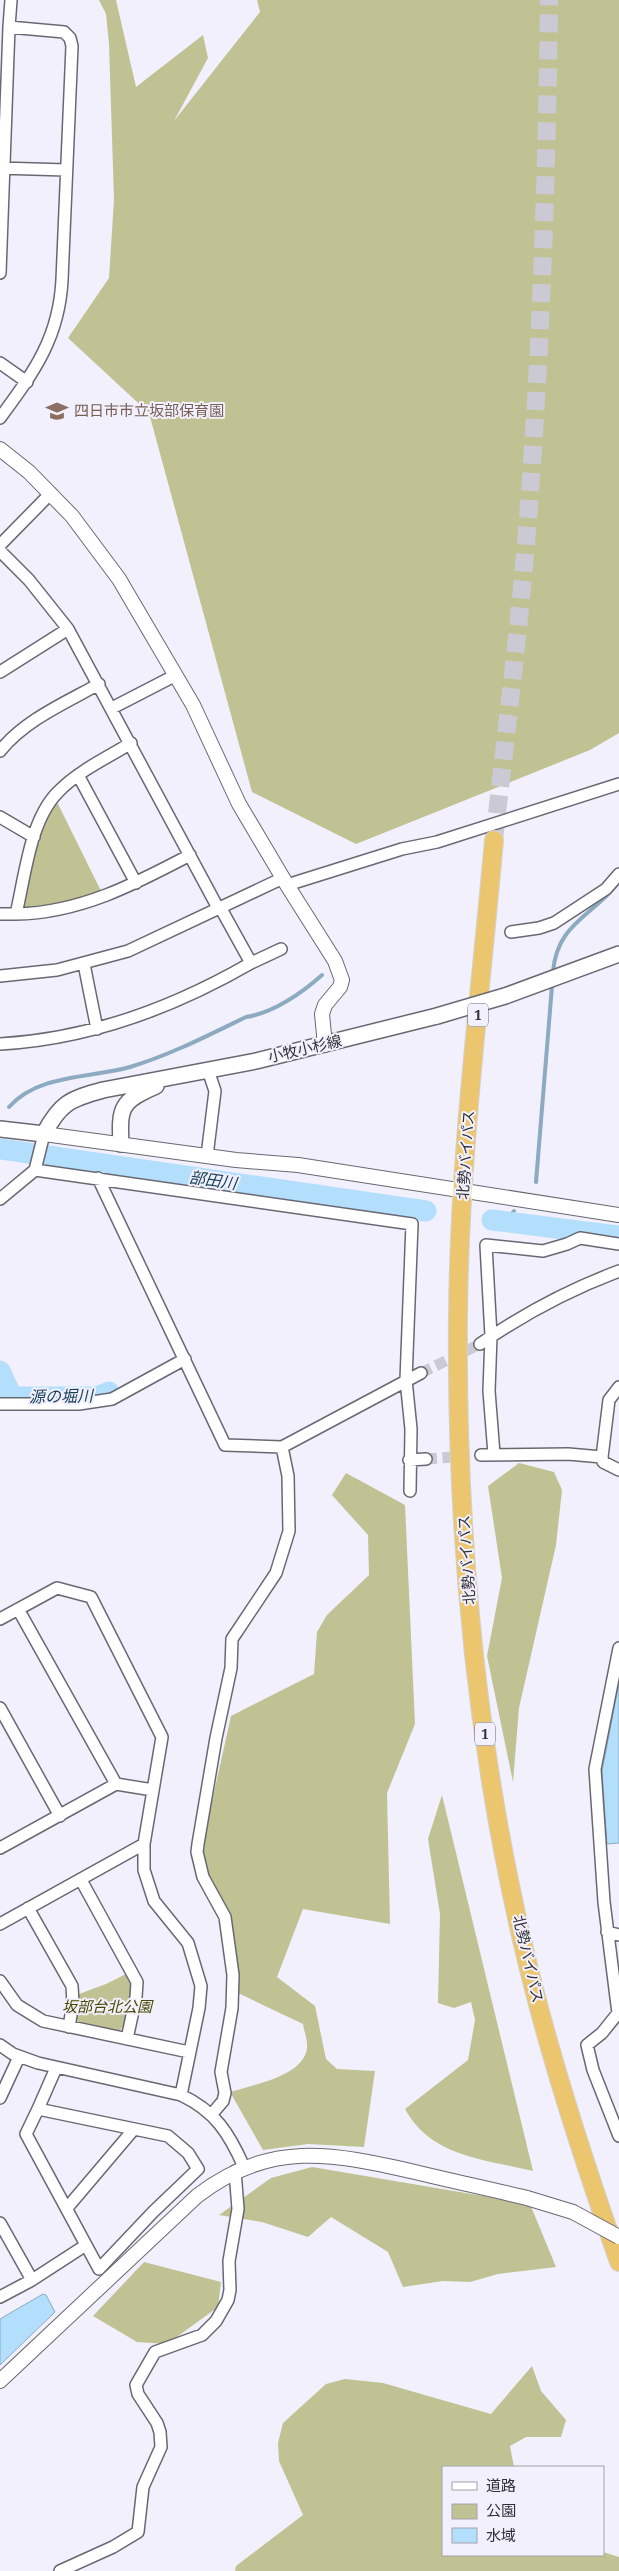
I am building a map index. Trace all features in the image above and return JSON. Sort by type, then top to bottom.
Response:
[{"type":"highway","name":"北勢バイパス","points":[[494,840],[463,1190],[458,1316],[460,1444],[466,1551],[489,1764],[526,1954],[552,2055],[580,2150],[619,2262]]},
{"type":"main road","name":"小牧小杉線","points":[[43,1140],[54,1115],[74,1098],[103,1090],[326,1045],[437,1016],[505,996],[619,954]]},
{"type":"main road","points":[[121,1144],[120,1118],[123,1105],[134,1096],[180,1075]]},
{"type":"main road","points":[[0,1130],[43,1140]]},
{"type":"street","points":[[0,273],[2,168],[11,0]]},
{"type":"street","points":[[0,418],[27,382],[50,341],[60,304],[72,46],[68,34],[59,30],[10,28]]},
{"type":"street","points":[[2,168],[66,170]]},
{"type":"street","points":[[0,363],[27,382]]},
{"type":"street","points":[[0,449],[51,493],[105,558],[193,705],[240,804],[338,966],[340,987],[325,1005],[322,1014],[326,1045]]},
{"type":"street","points":[[0,546],[51,493]]},
{"type":"street","points":[[0,551],[35,586],[68,628],[190,855],[251,963]]},
{"type":"street","points":[[0,672],[68,628]]},
{"type":"street","points":[[112,708],[176,675]]},
{"type":"street","points":[[0,751],[34,721],[99,684]]},
{"type":"street","points":[[16,914],[34,837],[48,804],[58,791],[78,775],[131,743]]},
{"type":"street","points":[[78,775],[136,883]]},
{"type":"street","points":[[0,976],[40,973],[84,964],[148,942],[219,907],[285,881],[402,849],[437,842],[619,784]]},
{"type":"street","points":[[0,817],[34,837]]},
{"type":"street","points":[[0,914],[16,914],[69,907],[103,897],[136,883],[190,855]]},
{"type":"street","points":[[511,932],[539,928],[554,923],[606,890],[619,874]]},
{"type":"street","points":[[0,1044],[97,1029],[162,1008],[206,988],[281,949]]},
{"type":"street","points":[[84,964],[97,1029]]},
{"type":"street","points":[[207,1156],[215,1091],[208,1070]]},
{"type":"street","points":[[0,1199],[37,1166],[43,1140],[121,1144],[207,1156],[298,1165],[619,1215]]},
{"type":"street","points":[[37,1166],[98,1178],[412,1224],[406,1380],[411,1429],[410,1491]]},
{"type":"street","points":[[98,1178],[225,1445],[282,1447],[421,1372]]},
{"type":"street","points":[[494,1454],[489,1391],[491,1336],[486,1245],[543,1251],[580,1238],[619,1244]]},
{"type":"street","points":[[480,1344],[514,1322],[601,1278],[619,1272]]},
{"type":"street","points":[[0,1404],[80,1404],[112,1399],[121,1392],[185,1359]]},
{"type":"street","points":[[619,1386],[609,1400],[602,1457],[603,1462],[619,1470]]},
{"type":"street","points":[[211,2115],[223,2101],[225,2093],[221,2072],[232,2008],[233,1975],[225,1917],[203,1877],[197,1852],[216,1738],[231,1668],[232,1639],[276,1573],[289,1531],[288,1476],[282,1447]]},
{"type":"street","points":[[482,1455],[568,1454],[602,1457]]},
{"type":"street","points":[[409,1460],[426,1459]]},
{"type":"street","points":[[0,1620],[57,1588],[91,1597],[162,1738],[144,1844],[144,1870],[150,1893],[159,1909],[188,1943],[201,1986],[181,2095]]},
{"type":"street","points":[[18,1609],[116,1784]]},
{"type":"street","points":[[619,1648],[595,1769],[607,1932],[618,2013],[602,2033],[587,2045],[593,2070],[619,2136]]},
{"type":"street","points":[[0,1708],[60,1816]]},
{"type":"street","points":[[1,1845],[60,1816],[116,1784],[153,1790]]},
{"type":"street","points":[[0,1924],[144,1844]]},
{"type":"street","points":[[82,1880],[137,1982],[136,1997],[127,2039]]},
{"type":"street","points":[[28,1908],[72,1986],[73,2003],[69,2026]]},
{"type":"street","points":[[607,1932],[619,1935]]},
{"type":"street","points":[[0,1981],[17,2005],[34,2017],[189,2052]]},
{"type":"street","points":[[0,2045],[19,2057],[56,2068],[181,2095],[198,2104],[229,2135],[239,2169],[238,2209],[229,2261],[230,2290],[228,2300],[216,2321],[202,2335],[155,2352],[136,2384],[138,2394],[157,2423],[161,2447],[143,2487],[138,2532],[113,2547],[60,2571]]},
{"type":"street","points":[[0,2098],[19,2057]]},
{"type":"street","points":[[38,2109],[168,2136],[188,2153],[198,2169],[158,2206],[99,2269],[26,2134],[56,2068]]},
{"type":"street","points":[[67,2208],[134,2128]]},
{"type":"street","points":[[0,2381],[197,2196],[239,2169],[290,2156],[344,2156],[527,2198],[573,2212],[619,2237]]},
{"type":"street","points":[[0,2223],[32,2280]]},
{"type":"street","points":[[0,2297],[32,2280],[86,2245]]},
{"type":"green space","points":[[99,0],[116,0],[136,87],[203,35],[208,58],[174,121],[260,12],[257,0],[619,0],[619,733],[590,750],[356,844],[252,792],[149,413],[68,338],[109,278],[114,199],[109,44],[106,14]]},
{"type":"green space","points":[[56,800],[102,893],[73,902],[25,910],[22,907],[41,826]]},
{"type":"green space","points":[[519,1463],[554,1472],[562,1490],[556,1545],[519,1708],[513,1782],[487,1656],[502,1578],[488,1486]]},
{"type":"green space","points":[[346,1473],[405,1505],[415,1724],[387,1793],[390,1924],[303,1909],[277,1977],[315,2006],[326,2059],[337,2069],[375,2071],[364,2147],[308,2144],[263,2150],[230,2092],[276,2078],[297,2066],[304,2058],[307,2048],[303,2024],[238,1993],[235,1946],[229,1915],[208,1875],[202,1846],[231,1716],[314,1674],[317,1632],[327,1615],[369,1575],[368,1535],[332,1495]]},
{"type":"green space","points":[[442,1795],[533,2171],[478,2159],[444,2147],[416,2125],[405,2109],[468,2060],[475,2020],[471,2002],[454,2008],[438,2003],[440,1914],[428,1839]]},
{"type":"green space","name":"坂部台北公園","points":[[128,1973],[132,1987],[132,2004],[124,2026],[119,2031],[79,2023],[75,2017],[79,1994]]},
{"type":"green space","points":[[312,2167],[530,2204],[556,2267],[498,2274],[470,2282],[443,2281],[403,2287],[388,2252],[331,2217],[308,2237],[262,2222],[219,2215],[271,2178]]},
{"type":"green space","points":[[144,2262],[221,2282],[218,2307],[167,2344],[137,2342],[93,2316]]},
{"type":"green space","points":[[532,2366],[541,2391],[566,2420],[561,2437],[526,2437],[510,2446],[514,2466],[442,2466],[442,2556],[604,2556],[604,2552],[619,2557],[619,2571],[235,2571],[236,2566],[303,2515],[279,2461],[278,2443],[283,2423],[326,2384],[345,2379],[383,2383],[491,2414]]},
{"type":"water","points":[[619,1683],[619,1843],[607,1844],[602,1771]]},
{"type":"water","points":[[43,2294],[46,2295],[55,2312],[0,2365],[0,2319]]},
{"type":"waterway","points":[[553,972],[561,942],[569,931],[609,894],[619,882]]},
{"type":"waterway","points":[[9,1107],[21,1096],[35,1088],[66,1079],[115,1071],[175,1051],[246,1017],[277,1007],[305,989],[322,975]]},
{"type":"waterway","points":[[536,1182],[552,986]]},
{"type":"waterway","name":"部田川","points":[[0,1149],[426,1211]]},
{"type":"waterway","points":[[506,1222],[514,1211]]},
{"type":"waterway","name":"部田川","points":[[492,1220],[619,1236]]},
{"type":"waterway","name":"源の堀川","points":[[0,1371],[12,1397],[97,1397],[109,1392]]},
{"type":"tunnel","points":[[494,840],[523,579],[534,430],[543,246],[549,0]]},
{"type":"tunnel","points":[[421,1373],[480,1344]]},
{"type":"tunnel","points":[[426,1459],[481,1455]]},
{"type":"place","name":"四日市市立坂部保育園","points":[[57,411]]}]
